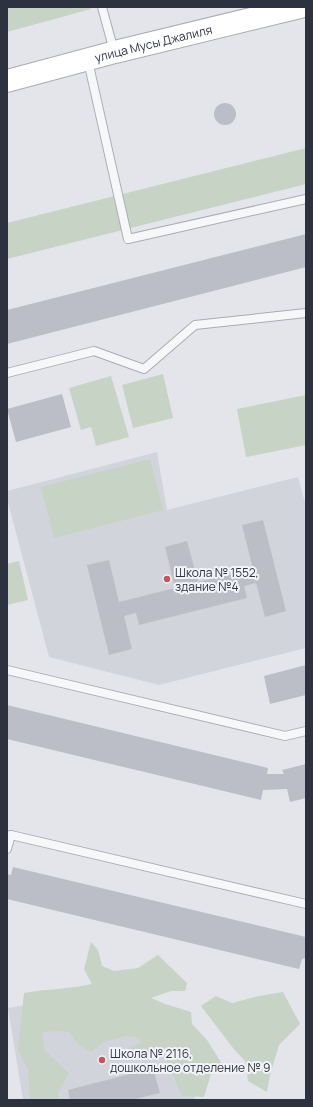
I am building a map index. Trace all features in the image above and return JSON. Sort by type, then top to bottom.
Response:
[{"type":"main road","name":"улица Мусы Джалиля","points":[[7,81],[115,52],[300,7]]},
{"type":"lane","points":[[102,7],[115,52]]},
{"type":"lane","points":[[88,60],[128,239],[306,199]]},
{"type":"lane","points":[[7,373],[94,351],[144,369],[195,324],[306,313]]},
{"type":"lane","points":[[7,670],[285,736],[306,731]]},
{"type":"lane","points":[[7,849],[9,836],[306,904]]},
{"type":"shaded area","name":"Школа № 1552, здание №4","points":[[157,452],[167,510],[298,477],[306,506],[306,648],[159,685],[49,657],[7,499],[7,491]]},
{"type":"shaded area","name":"Школа № 2116, дошкольное отделение № 9","points":[[77,996],[181,1021],[195,1100],[23,1100],[8,1008]]},
{"type":"green space","points":[[7,7],[90,7],[91,9],[7,32]]},
{"type":"green space","points":[[306,148],[306,184],[7,259],[7,223]]},
{"type":"green space","points":[[163,374],[173,418],[133,428],[122,385]]},
{"type":"green space","points":[[111,376],[129,437],[96,446],[91,427],[81,430],[69,388]]},
{"type":"green space","points":[[306,395],[306,445],[246,457],[237,409]]},
{"type":"green space","points":[[150,459],[163,510],[54,538],[41,487]]},
{"type":"green space","points":[[19,561],[28,600],[7,605],[7,564]]},
{"type":"green space","points":[[91,942],[98,950],[102,966],[114,971],[138,968],[158,955],[187,983],[185,991],[171,991],[151,998],[191,1012],[192,1024],[207,1040],[224,1067],[211,1074],[204,1097],[182,1096],[162,1053],[127,1057],[130,1047],[142,1042],[139,1038],[127,1036],[104,1042],[91,1052],[79,1045],[69,1032],[58,1031],[42,1032],[44,1050],[69,1073],[58,1092],[59,1100],[30,1100],[28,1069],[18,1050],[24,993],[92,984],[84,969]]},
{"type":"green space","points":[[283,992],[300,1024],[279,1045],[270,1075],[267,1092],[248,1081],[245,1061],[233,1048],[201,1006],[216,996],[232,1003]]},
{"type":"building","points":[[225,103],[233,106],[236,114],[233,122],[225,125],[217,122],[214,114],[217,106]]},
{"type":"building","points":[[306,234],[306,267],[7,344],[7,310]]},
{"type":"building","points":[[62,394],[71,427],[16,442],[7,409]]},
{"type":"building","points":[[263,520],[286,611],[265,617],[256,583],[244,586],[247,598],[139,625],[136,613],[124,616],[132,649],[109,655],[87,565],[109,560],[119,602],[175,588],[165,547],[187,541],[198,582],[253,569],[242,525]]},
{"type":"building","points":[[306,665],[306,695],[270,704],[264,676]]},
{"type":"building","points":[[7,705],[268,768],[267,774],[284,774],[282,770],[306,764],[306,798],[290,802],[287,789],[263,790],[261,800],[7,739]]},
{"type":"building","points":[[13,867],[306,937],[306,958],[302,959],[299,969],[7,899],[7,874],[11,875]]},
{"type":"building","points":[[153,1068],[160,1093],[131,1100],[70,1100],[68,1090]]},
{"type":"place","name":"Школа № 1552, здание №4","points":[[167,579]]},
{"type":"place","name":"Школа № 2116, дошкольное отделение № 9","points":[[102,1060]]}]
